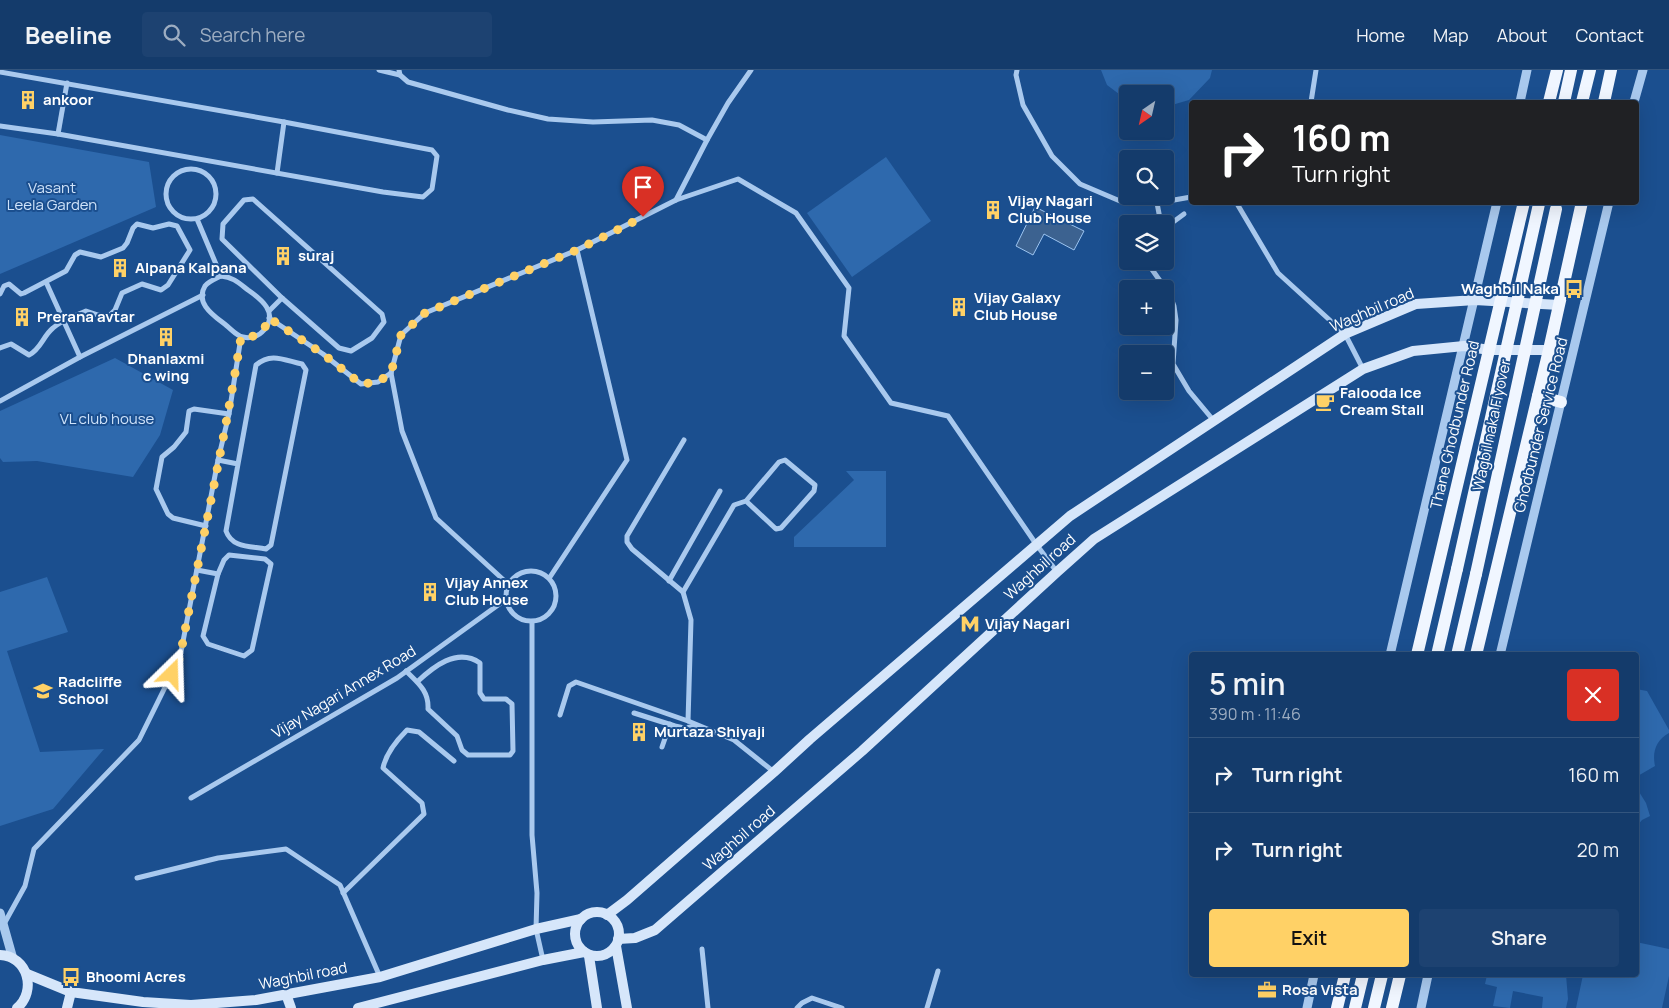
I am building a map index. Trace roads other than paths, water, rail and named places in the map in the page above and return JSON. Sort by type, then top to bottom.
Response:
[{"type":"main road","points":[[1550,100],[1557,70]]},
{"type":"main road","points":[[1564,100],[1572,70]]},
{"type":"main road","points":[[1582,100],[1590,70]]},
{"type":"main road","points":[[1604,100],[1611,70]]},
{"type":"main road","name":"Thane Ghodbunder Road","points":[[1418,652],[1523,205]]},
{"type":"main road","name":"Wagbil naka Flyover","points":[[1438,652],[1538,205]]},
{"type":"main road","name":"Wagbil naka Flyover","points":[[1458,652],[1556,205]]},
{"type":"main road","points":[[1477,652],[1550,350],[1581,205]]},
{"type":"main road","name":"Waghbil road","points":[[607,914],[627,900],[810,739],[1070,516],[1345,334],[1416,304],[1500,300],[1559,305]]},
{"type":"main road","name":"Waghbil road","points":[[617,942],[635,938],[655,930],[862,751],[1094,540],[1363,369],[1413,352],[1464,346],[1489,350],[1550,350]]},
{"type":"main road","points":[[1538,396],[1561,402]]},
{"type":"main road","points":[[597,1008],[586,954],[575,940],[576,925],[581,919],[593,912],[607,914],[617,925],[619,932],[617,942],[627,1008]]},
{"type":"main road","name":"Waghbil road","points":[[14,959],[27,974],[71,992],[143,1002],[191,1005],[256,1000],[380,976],[536,930],[581,919]]},
{"type":"main road","points":[[358,1008],[390,1004],[543,960],[586,954],[605,955],[617,942]]},
{"type":"main road","points":[[0,955],[14,959]]},
{"type":"main road","points":[[17,1008],[22,1004],[27,994],[27,974]]},
{"type":"main road","points":[[1337,1008],[1344,977]]},
{"type":"main road","points":[[1355,1008],[1363,977]]},
{"type":"main road","points":[[1374,1008],[1382,977]]},
{"type":"main road","points":[[1392,1008],[1400,977]]},
{"type":"main road","points":[[67,1008],[71,992]]},
{"type":"main road","points":[[286,994],[291,1008]]},
{"type":"street","points":[[379,70],[399,72],[408,82],[508,110],[548,119],[593,122],[652,120],[679,126],[706,140]]},
{"type":"street","points":[[676,200],[706,140],[728,103],[751,70]]},
{"type":"street","points":[[1017,70],[1016,76],[1023,105],[1052,156],[1080,184],[1119,201]]},
{"type":"street","points":[[1311,100],[1316,70]]},
{"type":"street","points":[[1520,100],[1527,70]]},
{"type":"street","points":[[1634,100],[1642,70]]},
{"type":"street","points":[[0,72],[432,150],[437,156],[432,189],[423,197],[383,192],[58,134],[0,126]]},
{"type":"street","points":[[58,134],[67,83]]},
{"type":"street","points":[[277,173],[284,122]]},
{"type":"street","points":[[198,170],[200,160]]},
{"type":"street","points":[[187,169],[198,170],[208,175],[214,184],[216,195],[214,206],[207,214],[197,218],[186,218],[175,213],[168,204],[166,193],[169,182],[177,174],[187,169]]},
{"type":"street","points":[[508,584],[436,518],[402,431],[391,373],[401,335],[425,313],[577,250],[676,200],[738,179],[796,213],[849,288],[844,336],[891,403],[948,416],[1057,572]]},
{"type":"street","points":[[1174,200],[1189,197]]},
{"type":"street","points":[[253,199],[382,314],[384,322],[372,338],[351,351],[345,350],[339,348],[282,298],[222,239],[224,224],[244,200],[253,199]]},
{"type":"street","points":[[1238,205],[1278,273],[1345,334],[1363,369]]},
{"type":"street","points":[[1391,652],[1496,205]]},
{"type":"street","name":"Ghodbunder Service Road","points":[[1501,652],[1608,205]]},
{"type":"street","points":[[1174,221],[1184,214]]},
{"type":"street","points":[[197,218],[221,276]]},
{"type":"street","points":[[0,294],[4,286],[9,284],[21,294],[46,282],[66,271],[75,255],[80,252],[101,256],[123,248],[137,224],[153,228],[169,224],[177,226],[190,250],[168,285],[160,290],[142,284],[122,292],[115,310],[109,316],[86,311],[63,321],[51,329],[35,352],[28,355],[11,344],[0,348]]},
{"type":"street","points":[[550,577],[627,460],[577,250]]},
{"type":"street","points":[[1152,270],[1170,295],[1174,306],[1176,320],[1173,364],[1189,391],[1214,421]]},
{"type":"street","points":[[221,276],[231,277],[262,301],[269,311],[266,328],[260,334],[250,338],[241,337],[209,313],[204,304],[203,295],[206,286],[221,276]]},
{"type":"street","points":[[46,282],[80,357]]},
{"type":"street","points":[[0,401],[80,357],[203,295]]},
{"type":"street","points":[[269,311],[282,298]]},
{"type":"street","points":[[269,318],[323,354],[361,384],[378,382],[391,373]]},
{"type":"street","points":[[4,925],[25,886],[34,849],[139,740],[180,657],[218,460],[229,414],[241,337]]},
{"type":"street","points":[[270,357],[302,364],[306,370],[271,545],[266,549],[233,543],[226,531],[238,464],[256,365],[270,357]]},
{"type":"street","points":[[206,526],[173,518],[168,514],[156,489],[162,456],[174,447],[186,432],[189,411],[194,409],[229,414]]},
{"type":"street","points":[[684,440],[627,536],[627,542],[632,550],[683,592],[691,620],[688,721]]},
{"type":"street","points":[[218,460],[238,464]]},
{"type":"street","points":[[683,592],[734,506],[746,501],[779,462],[785,460],[815,485],[814,491],[781,528],[776,528],[746,501]]},
{"type":"street","points":[[669,581],[720,491]]},
{"type":"street","points":[[229,555],[265,559],[271,564],[252,650],[244,656],[208,644],[204,636],[218,574],[224,560],[229,555]]},
{"type":"street","points":[[197,570],[218,574]]},
{"type":"street","points":[[535,570],[550,577],[557,592],[555,607],[544,619],[532,622],[513,615],[505,600],[508,584],[519,572],[535,570]]},
{"type":"street","name":"Vijay Nagari Annex Road","points":[[191,798],[406,671],[505,600]]},
{"type":"street","points":[[532,622],[532,835],[536,893],[536,930],[543,960]]},
{"type":"street","points":[[406,671],[416,682],[423,689],[428,699],[428,709],[457,736],[462,750],[468,755],[510,755],[513,751],[512,704],[506,699],[484,699],[480,693],[480,663],[474,659],[452,657],[428,671],[416,682]]},
{"type":"street","points":[[560,715],[569,686],[576,682],[688,721],[734,740],[774,772]]},
{"type":"street","points":[[634,713],[684,728],[698,726]]},
{"type":"street","points":[[662,747],[670,724]]},
{"type":"street","points":[[343,894],[424,814],[422,803],[383,768],[385,758],[398,739],[407,730],[419,732],[454,761]]},
{"type":"street","points":[[138,878],[218,858],[286,849],[340,885],[380,976]]},
{"type":"street","points":[[0,913],[14,959]]},
{"type":"street","points":[[702,949],[708,1008]]},
{"type":"street","points":[[927,1008],[938,971]]},
{"type":"street","points":[[1306,1008],[1314,977]]},
{"type":"street","points":[[1421,1008],[1428,977]]},
{"type":"street","points":[[797,1008],[812,998],[842,1008]]},
{"type":"place","name":"ankoor","points":[[28,100]]},
{"type":"place","name":"Vijay Nagari Club House","points":[[993,210]]},
{"type":"place","name":"suraj","points":[[283,256]]},
{"type":"place","name":"Alpana Kalpana","points":[[120,268]]},
{"type":"place","name":"Waghbil Naka","points":[[1574,289]]},
{"type":"place","name":"Vijay Galaxy Club House","points":[[959,307]]},
{"type":"place","name":"Prerana avtar","points":[[22,317]]},
{"type":"place","name":"Dhanlaxmi c wing","points":[[166,337]]},
{"type":"place","name":"Falooda Ice Cream Stall","points":[[1325,402]]},
{"type":"place","name":"Vijay Annex Club House","points":[[430,592]]},
{"type":"place","name":"Vijay Nagari","points":[[970,624]]},
{"type":"place","name":"Radcliffe School","points":[[43,691]]},
{"type":"place","name":"Murtaza Shiyaji","points":[[639,732]]},
{"type":"place","name":"Bhoomi Acres","points":[[71,977]]},
{"type":"place","name":"Rosa Vista","points":[[1267,990]]},
{"type":"park label","name":"Vasant Leela Garden","points":[[52,196]]},
{"type":"park label","name":"VL club house","points":[[107,419]]}]
